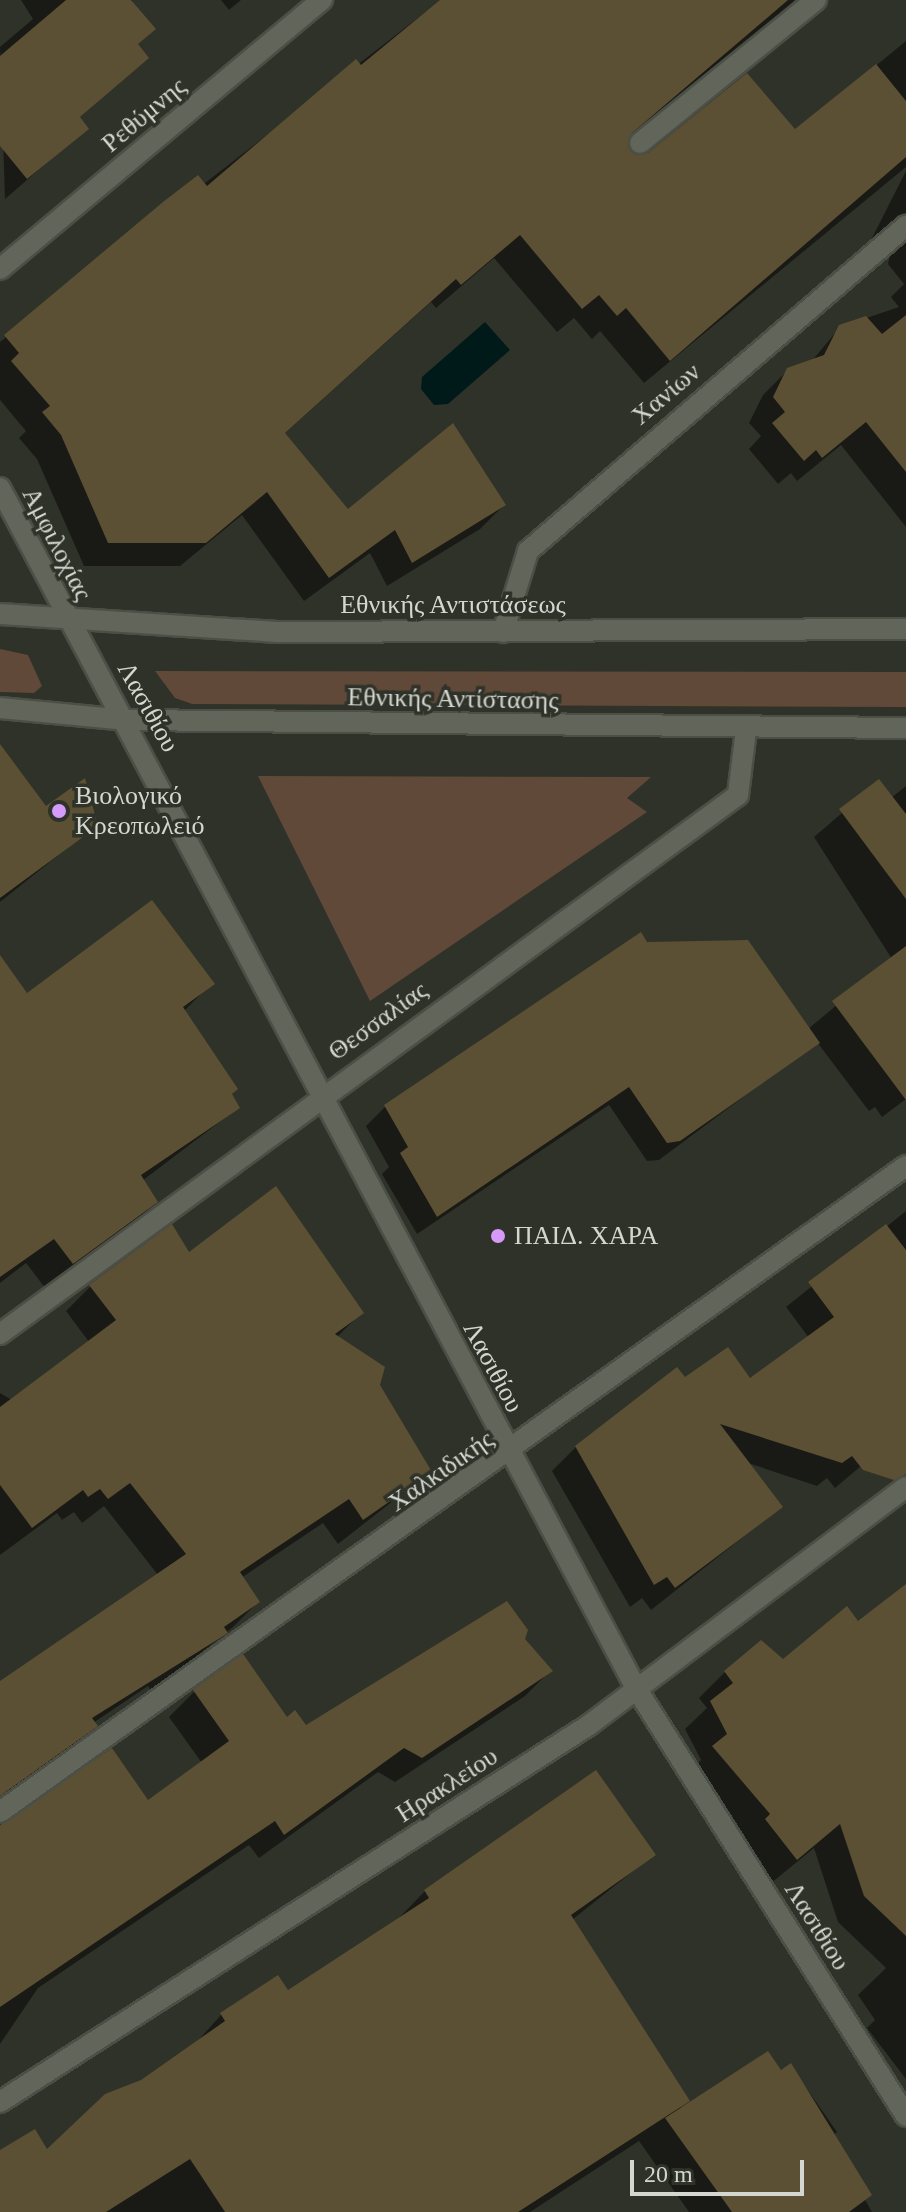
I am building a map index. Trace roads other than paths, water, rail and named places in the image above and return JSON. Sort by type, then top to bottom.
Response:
[{"type":"street","name":"Ρεθύμνης","points":[[0,269],[322,0]]},
{"type":"street","points":[[640,143],[816,0]]},
{"type":"street","name":"Χανίων","points":[[503,632],[528,551],[906,226]]},
{"type":"street","name":"Αμφιλοχίας","points":[[0,488],[68,623]]},
{"type":"street","name":"Εθνικής Αντιστάσεως","points":[[0,614],[68,623],[503,632],[906,629]]},
{"type":"street","name":"Λασιθίου","points":[[68,623],[128,720],[510,1455],[636,1688],[906,2116]]},
{"type":"street","name":"Εθνικής Αντίστασης","points":[[0,708],[128,720],[746,730],[906,728]]},
{"type":"street","name":"Θεσσαλίας","points":[[0,1334],[321,1094],[738,795],[746,730]]},
{"type":"street","name":"Χαλκιδικής","points":[[0,1812],[510,1455],[906,1166]]},
{"type":"street","name":"Ηρακλείου","points":[[0,2102],[636,1688],[906,1487]]},
{"type":"water","points":[[485,322],[510,350],[448,404],[434,405],[421,389],[422,377]]},
{"type":"place","name":"Βιολογικό Κρεοπωλειό","points":[[59,811]]},
{"type":"place","name":"ΠΑΙΔ. ΧΑΡΑ","points":[[498,1236]]}]
